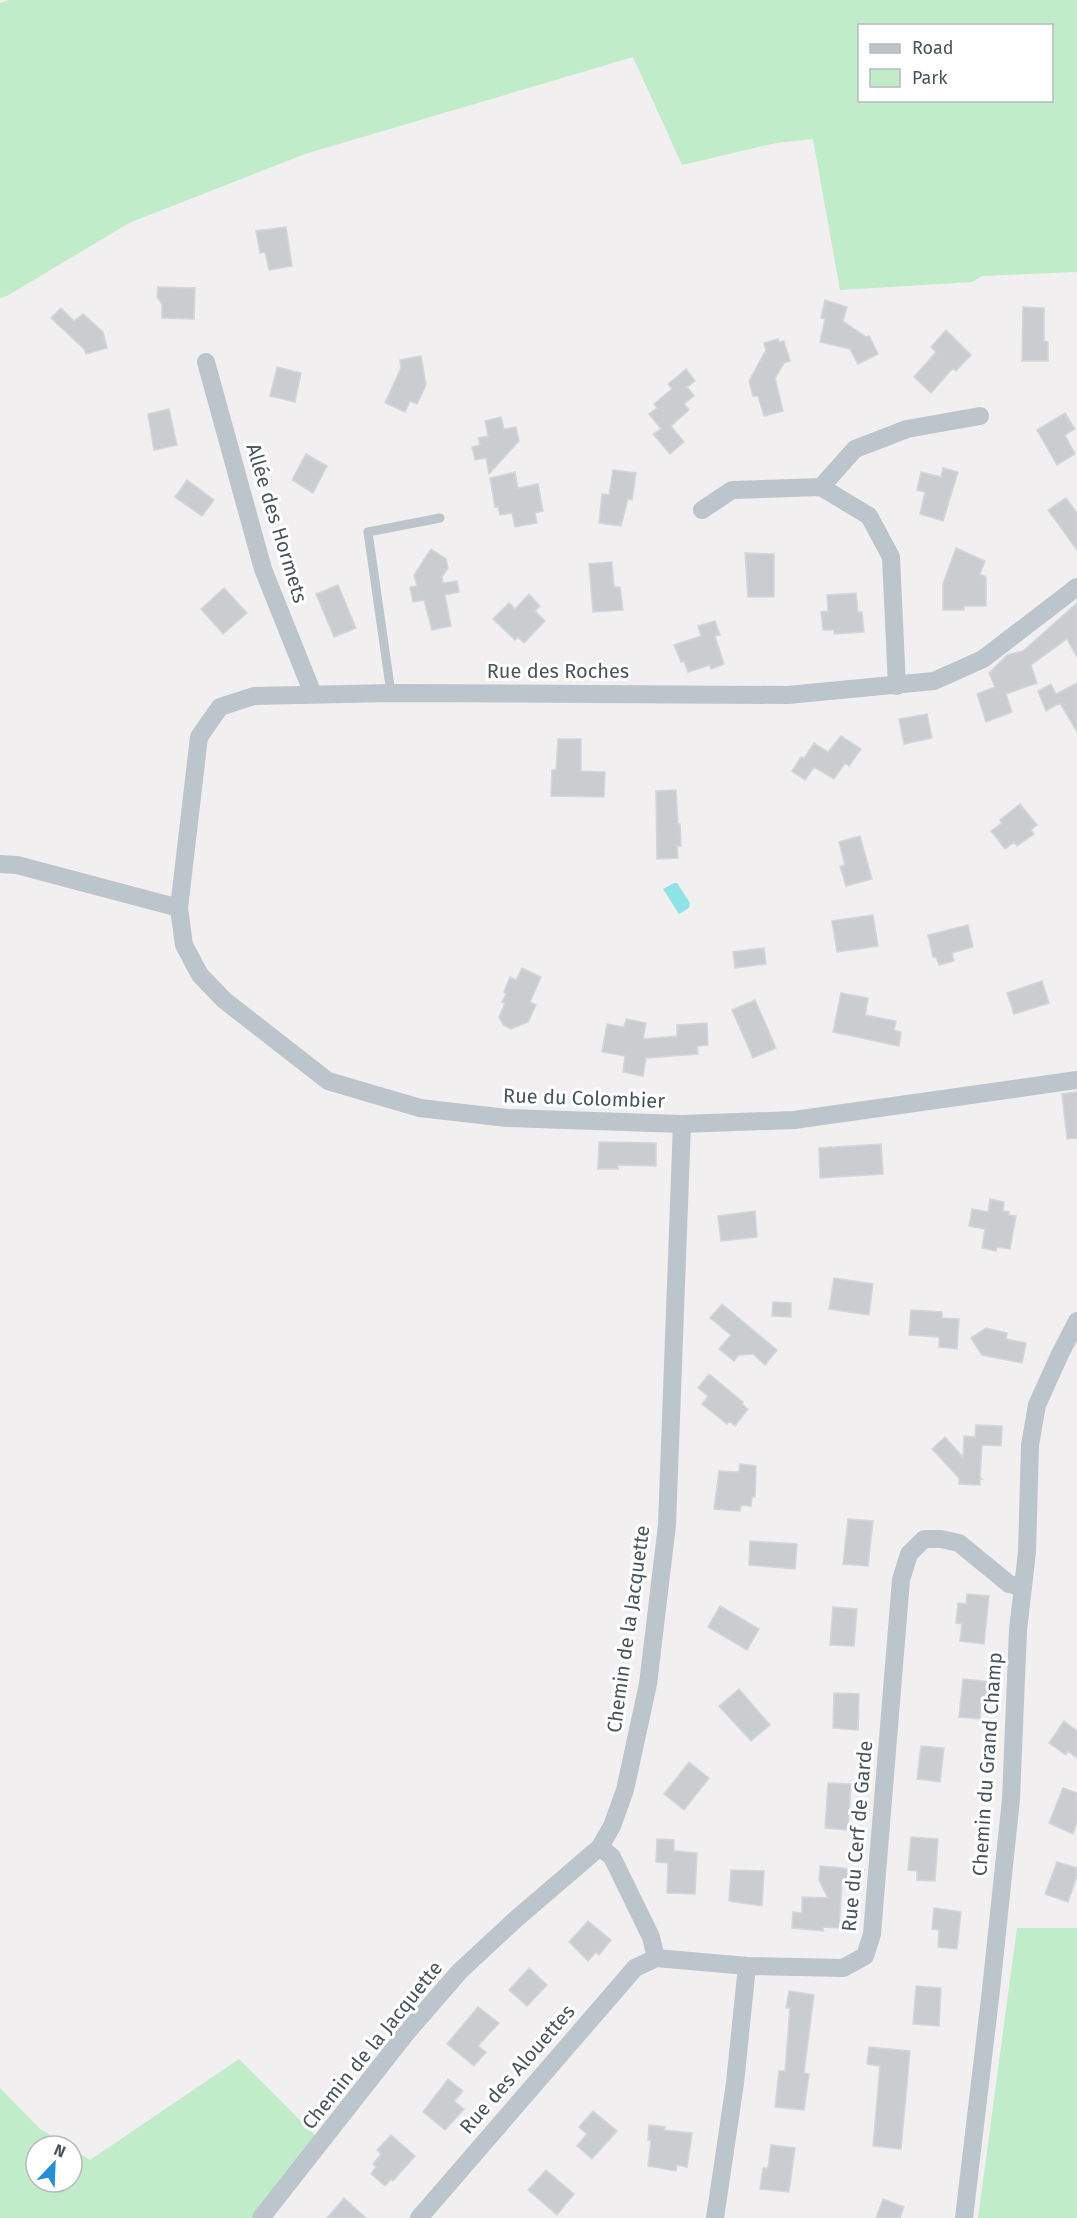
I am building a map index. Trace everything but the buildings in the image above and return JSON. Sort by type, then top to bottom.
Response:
[{"type":"street","name":"Allée des Hormets","points":[[206,362],[263,569],[313,694]]},
{"type":"street","points":[[821,487],[855,449],[907,429],[980,416]]},
{"type":"street","points":[[702,510],[732,490],[821,487],[869,516],[891,558],[897,686]]},
{"type":"street","name":"Rue des Roches","points":[[179,908],[199,737],[220,707],[254,696],[391,693],[788,695],[934,681],[983,659],[1077,587]]},
{"type":"street","points":[[0,864],[17,865],[179,908]]},
{"type":"street","name":"Rue du Colombier","points":[[179,908],[184,945],[200,975],[224,1000],[328,1081],[420,1108],[507,1118],[682,1124],[794,1120],[1077,1080]]},
{"type":"street","name":"Chemin de la Jacquette","points":[[261,2218],[408,2031],[460,1971],[600,1847],[612,1826],[625,1790],[648,1684],[667,1525],[682,1124]]},
{"type":"street","name":"Chemin du Grand Champ","points":[[964,2218],[992,1990],[1010,1810],[1018,1630],[1027,1552],[1030,1445],[1037,1405],[1077,1321]]},
{"type":"street","name":"Rue du Cerf de Garde","points":[[747,1966],[843,1968],[865,1956],[872,1934],[901,1580],[909,1554],[924,1539],[941,1539],[959,1543],[1009,1584],[1023,1587]]},
{"type":"street","points":[[600,1847],[612,1857],[651,1937],[656,1958],[747,1966],[735,2084],[715,2218]]},
{"type":"street","name":"Rue des Alouettes","points":[[419,2218],[635,1968],[656,1958]]},
{"type":"lane","points":[[391,693],[368,532],[440,518]]},
{"type":"green space","points":[[9,0],[1077,0],[1077,272],[982,276],[972,282],[840,290],[813,139],[776,143],[682,165],[633,57],[305,154],[129,223],[0,298],[0,3]]},
{"type":"green space","points":[[1017,1928],[1077,1928],[1077,2218],[978,2218]]},
{"type":"green space","points":[[239,2059],[316,2136],[251,2218],[0,2218],[0,2088],[40,2129],[48,2134],[24,2134],[24,2194],[84,2194],[84,2156],[90,2160]]},
{"type":"water","points":[[677,883],[690,903],[689,908],[679,914],[663,889]]}]
